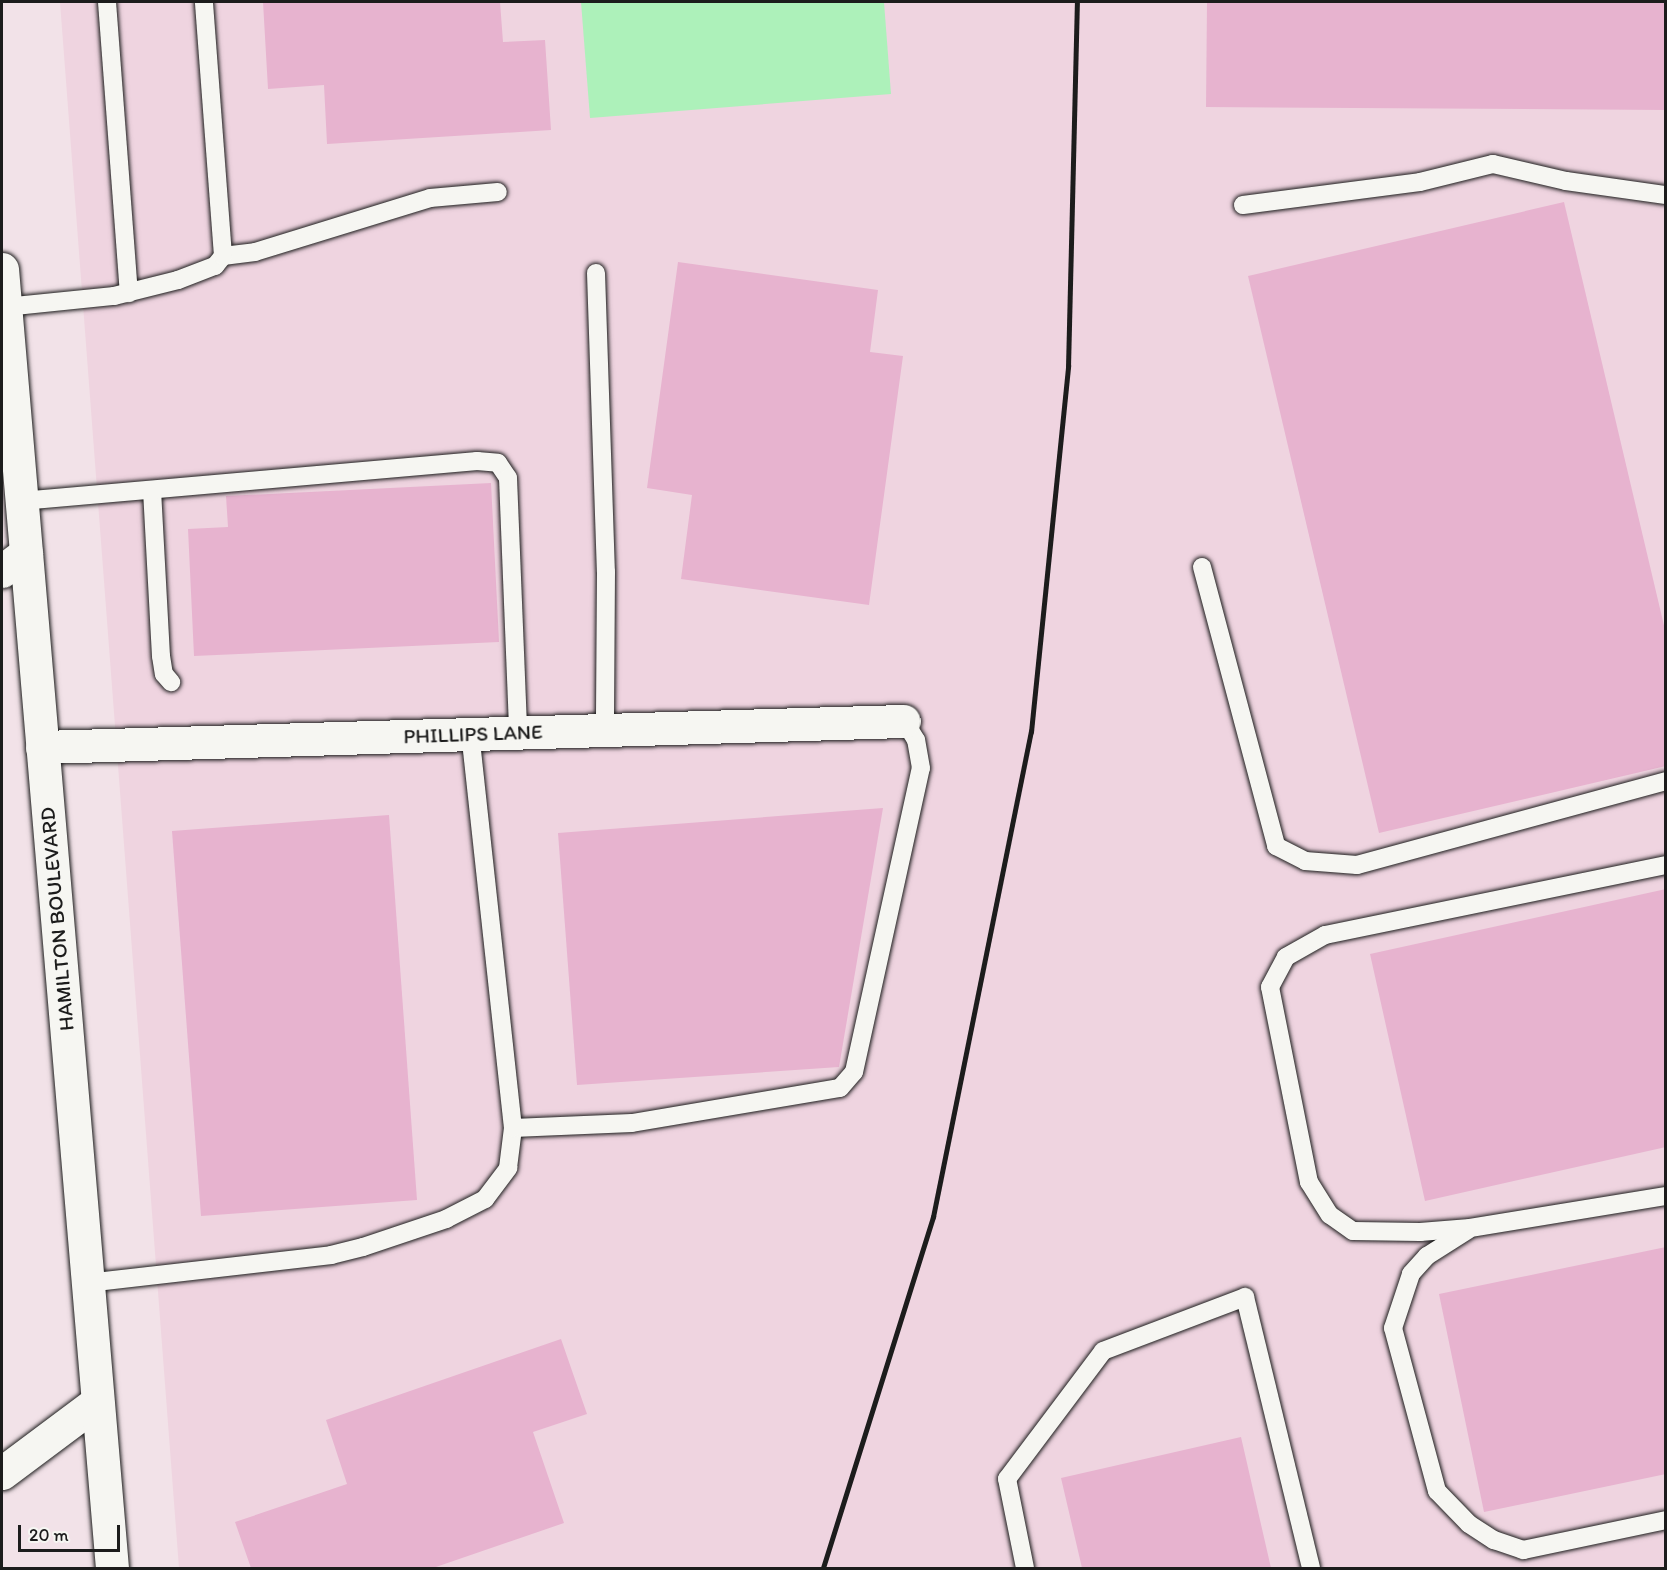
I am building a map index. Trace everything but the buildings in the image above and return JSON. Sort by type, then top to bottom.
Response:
[{"type":"street","name":"HAMILTON BOULEVARD","points":[[2,269],[21,501],[14,562],[42,747],[112,1569]]},
{"type":"street","name":"PHILLIPS LANE","points":[[42,747],[904,721]]},
{"type":"street","points":[[2,1473],[98,1402]]},
{"type":"lane","points":[[107,2],[129,292]]},
{"type":"lane","points":[[204,2],[219,261]]},
{"type":"lane","points":[[1243,205],[1420,182],[1493,164],[1566,181],[1665,195]]},
{"type":"lane","points":[[5,307],[129,292],[219,261],[430,198],[498,192]]},
{"type":"lane","points":[[596,273],[606,572],[605,730]]},
{"type":"lane","points":[[21,501],[477,460],[498,463],[508,478],[518,732]]},
{"type":"lane","points":[[152,490],[161,656],[164,674],[171,682]]},
{"type":"lane","points":[[1202,567],[1276,846],[1305,861],[1357,865],[1665,781]]},
{"type":"lane","points":[[513,1128],[632,1124],[840,1088],[854,1072],[921,768],[916,740],[904,721]]},
{"type":"lane","points":[[87,1283],[331,1255],[408,1233],[485,1199],[508,1168],[513,1128],[470,734]]},
{"type":"lane","points":[[1665,865],[1325,935],[1286,957],[1270,987],[1309,1182],[1330,1215],[1353,1231],[1420,1232],[1470,1228],[1665,1196]]},
{"type":"lane","points":[[1470,1228],[1428,1256],[1411,1274],[1394,1328],[1437,1491],[1469,1524],[1494,1540],[1522,1550],[1665,1520]]},
{"type":"lane","points":[[1024,1569],[1007,1479],[1103,1351],[1245,1297],[1311,1569]]},
{"type":"shaded area","points":[[60,2],[1665,2],[1665,1568],[179,1568]]},
{"type":"green space","points":[[581,2],[884,2],[891,94],[590,118]]},
{"type":"railway","points":[[823,1568],[933,1217],[1031,732],[1068,367],[1077,2]]}]
